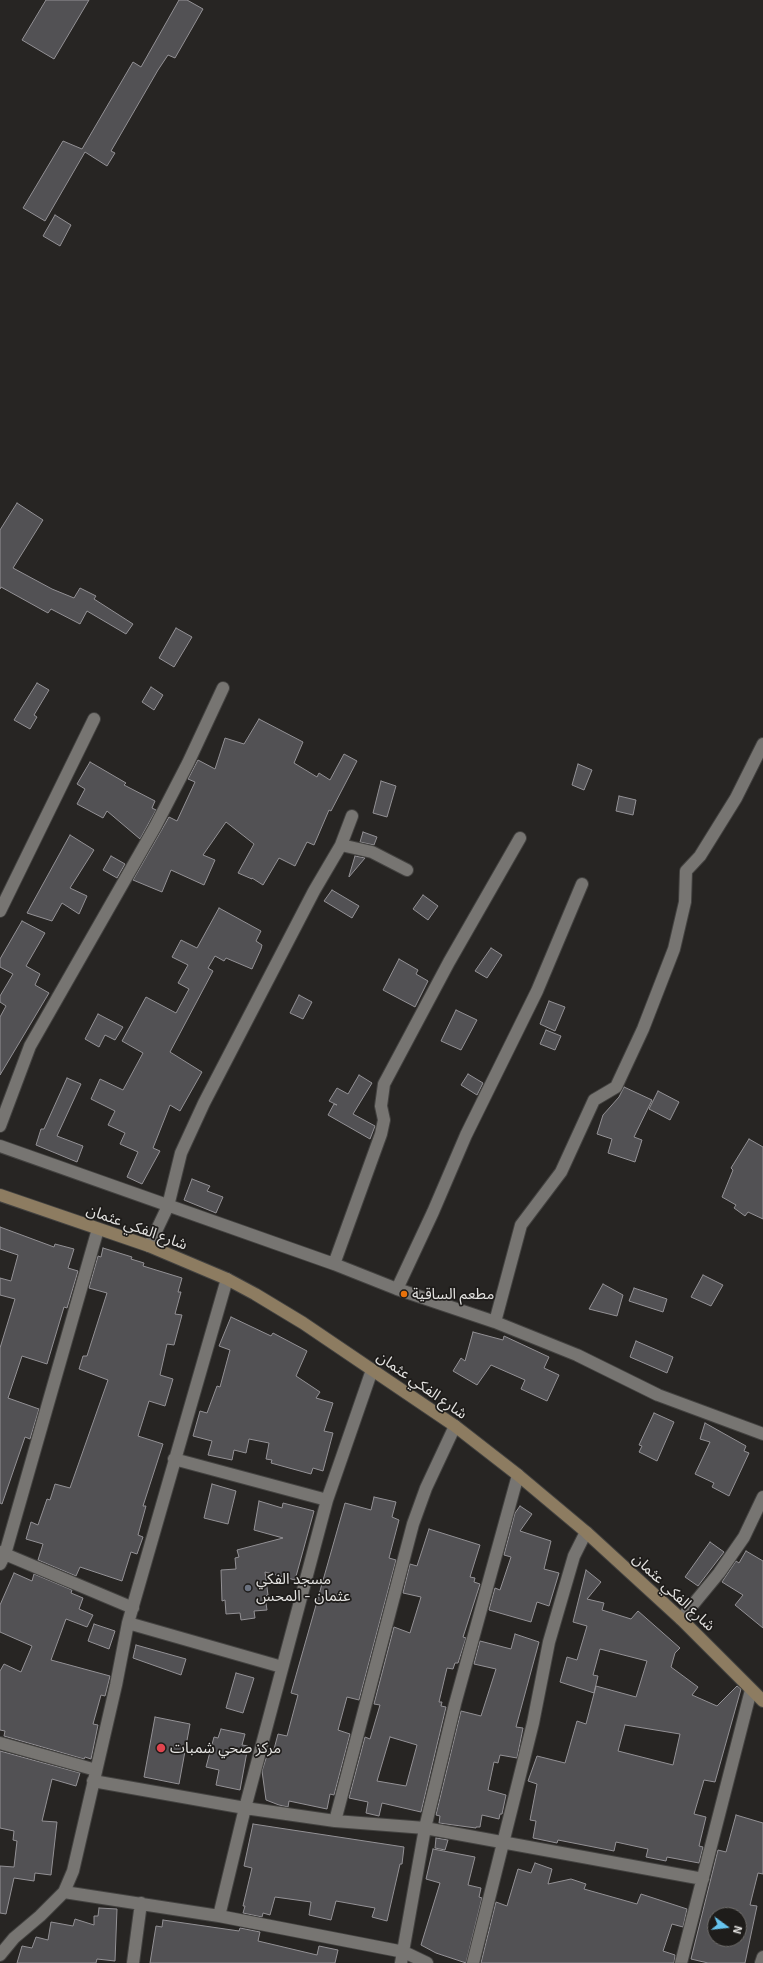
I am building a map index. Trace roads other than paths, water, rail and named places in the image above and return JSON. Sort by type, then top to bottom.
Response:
[{"type":"street","points":[[0,1126],[30,1046],[155,827],[188,763],[223,688]]},
{"type":"street","points":[[0,911],[94,719]]},
{"type":"street","points":[[495,1322],[521,1226],[561,1172],[594,1100],[616,1087],[643,1029],[674,949],[685,902],[686,871],[700,856],[736,798],[763,744]]},
{"type":"street","points":[[149,1246],[168,1206],[181,1154],[204,1103],[314,891],[341,846],[352,816]]},
{"type":"street","points":[[334,1264],[381,1134],[384,1120],[381,1106],[384,1084],[449,962],[520,838]]},
{"type":"street","points":[[341,846],[372,852],[407,870]]},
{"type":"street","points":[[397,1289],[433,1212],[466,1134],[537,991],[582,884]]},
{"type":"street","points":[[0,1146],[334,1264],[397,1289],[495,1322],[577,1355],[658,1396],[763,1434]]},
{"type":"street","name":"شارع الفكي عثمان","points":[[0,1195],[149,1246],[227,1279],[303,1323],[455,1426],[518,1475],[586,1532],[681,1619],[763,1701]]},
{"type":"street","points":[[98,1229],[2,1556],[133,1608]]},
{"type":"street","points":[[0,1955],[14,1938],[40,1916],[64,1892],[74,1867],[116,1685],[128,1623],[227,1279]]},
{"type":"street","points":[[219,1916],[245,1808],[327,1500],[372,1370]]},
{"type":"street","points":[[335,1821],[413,1524],[426,1488],[455,1426]]},
{"type":"street","points":[[174,1459],[327,1500]]},
{"type":"street","points":[[403,1957],[424,1828],[455,1704],[518,1475]]},
{"type":"street","points":[[681,1619],[719,1573],[744,1537],[763,1497]]},
{"type":"street","points":[[473,1963],[504,1844],[533,1723],[549,1642],[574,1556],[586,1532]]},
{"type":"street","points":[[128,1623],[282,1667]]},
{"type":"street","points":[[681,1963],[751,1690]]},
{"type":"street","points":[[0,1744],[95,1776],[245,1808],[335,1821],[424,1828],[504,1844],[703,1879]]},
{"type":"street","points":[[64,1892],[219,1916],[427,1963]]},
{"type":"street","points":[[133,1963],[141,1903]]},
{"type":"street","points":[[761,1963],[763,1957]]},
{"type":"place","name":"مطعم الساقية","points":[[404,1294]]},
{"type":"place","name":"مسجد الفكي عثمان - المحس","points":[[248,1588]]},
{"type":"place","name":"مركز صحي شمبات","points":[[161,1748]]}]
